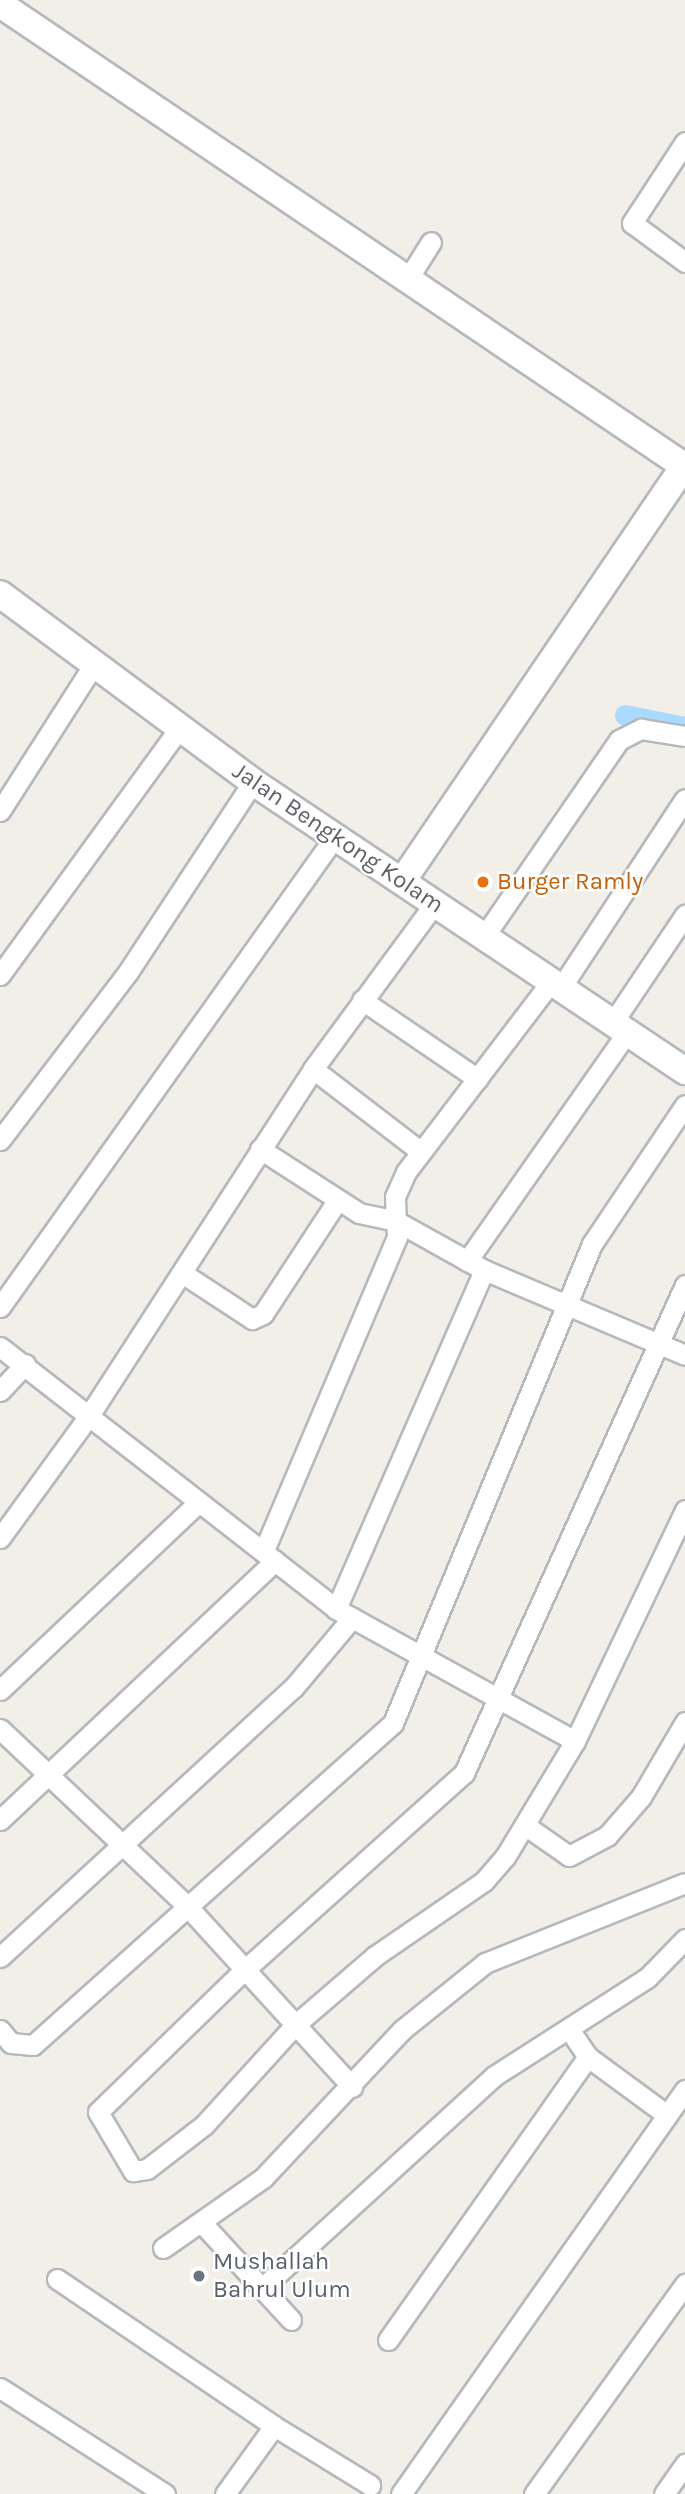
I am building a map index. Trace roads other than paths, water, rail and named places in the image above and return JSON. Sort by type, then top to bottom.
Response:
[{"type":"street","points":[[0,4],[409,277],[684,466],[403,880]]},
{"type":"street","points":[[684,147],[632,223],[685,262]]},
{"type":"street","points":[[409,277],[431,243]]},
{"type":"street","name":"Jalan Bengkong Kolam","points":[[0,594],[96,661],[253,782],[403,880],[618,1030],[685,1071]]},
{"type":"street","points":[[0,811],[96,661]]},
{"type":"street","points":[[0,975],[181,726]]},
{"type":"street","points":[[483,938],[619,740],[641,729],[685,736]]},
{"type":"street","points":[[0,1140],[128,972],[253,782]]},
{"type":"street","points":[[0,1820],[47,1777],[269,1556],[394,1255],[398,1185],[478,1079],[555,986],[685,799]]},
{"type":"street","points":[[0,1307],[336,835]]},
{"type":"street","points":[[0,1538],[90,1414],[313,1069],[434,904]]},
{"type":"street","points":[[0,1957],[120,1841],[285,1696],[344,1614],[476,1266],[685,915]]},
{"type":"street","points":[[362,1000],[478,1079]]},
{"type":"street","points":[[313,1069],[421,1152]]},
{"type":"street","points":[[0,2030],[11,2043],[33,2045],[393,1723],[592,1244],[685,1105]]},
{"type":"street","points":[[260,1149],[337,1201],[396,1220],[476,1266],[565,1307],[685,1355]]},
{"type":"street","points":[[182,1273],[252,1319],[263,1314],[337,1201]]},
{"type":"street","points":[[685,1284],[656,1342],[499,1702],[450,1790],[243,1971],[97,2112],[133,2171],[147,2169],[204,2125],[296,2024],[375,1956],[484,1881],[526,1826],[575,1741],[685,1510]]},
{"type":"street","points":[[0,1346],[90,1414],[198,1503],[344,1614],[423,1656],[499,1702],[575,1741]]},
{"type":"street","points":[[0,1391],[25,1364]]},
{"type":"street","points":[[0,1690],[198,1503]]},
{"type":"street","points":[[526,1826],[569,1856],[607,1836],[641,1797],[685,1722]]},
{"type":"street","points":[[0,1728],[47,1777],[120,1841],[187,1906],[243,1971],[296,2024],[352,2087]]},
{"type":"street","points":[[163,2248],[263,2178],[352,2087],[402,2030],[485,1963],[685,1884]]},
{"type":"street","points":[[262,2288],[466,2099],[648,1977],[685,1939]]},
{"type":"street","points":[[569,2029],[589,2057],[667,2115]]},
{"type":"street","points":[[388,2340],[589,2057]]},
{"type":"street","points":[[401,2494],[685,2090]]},
{"type":"street","points":[[201,2222],[291,2320]]},
{"type":"street","points":[[57,2278],[274,2426],[369,2485]]},
{"type":"street","points":[[534,2494],[685,2284]]},
{"type":"street","points":[[0,2388],[165,2494]]},
{"type":"street","points":[[225,2494],[274,2426]]},
{"type":"street","points":[[664,2494],[685,2464]]},
{"type":"waterway","points":[[625,715],[685,727]]},
{"type":"place","name":"Burger Ramly","points":[[483,882]]},
{"type":"place","name":"Mushallah Bahrul Ulum","points":[[199,2276]]}]
